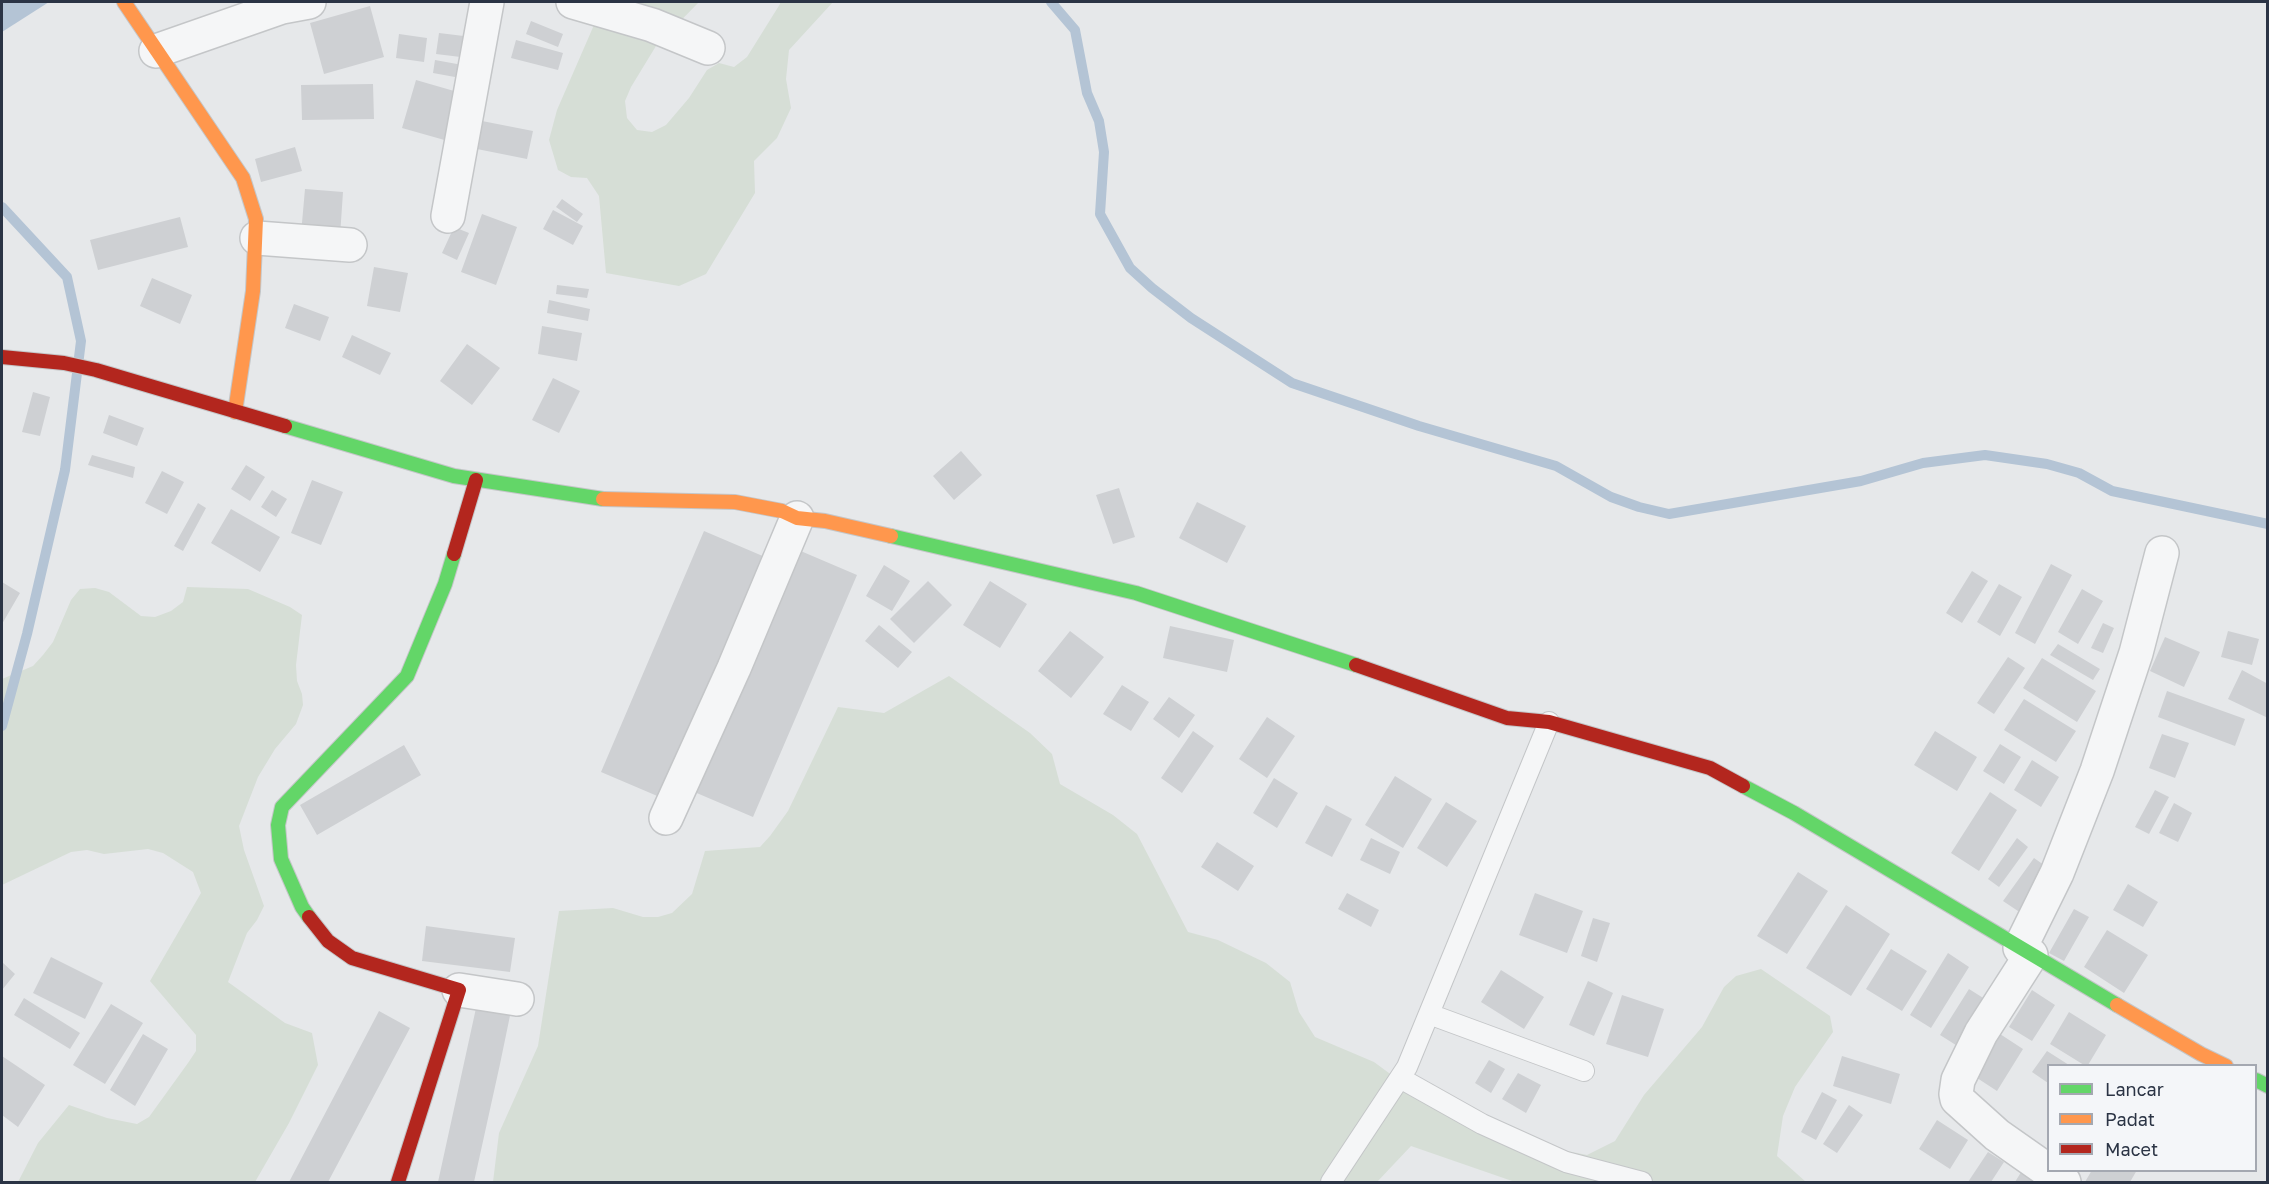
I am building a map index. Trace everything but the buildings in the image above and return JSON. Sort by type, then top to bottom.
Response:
[{"type":"street","points":[[124,2],[243,178],[256,219],[253,291],[235,412]]},
{"type":"street","points":[[156,51],[282,7],[309,2]]},
{"type":"street","points":[[448,216],[487,2]]},
{"type":"street","points":[[573,2],[652,25],[708,48]]},
{"type":"street","points":[[257,238],[350,245]]},
{"type":"street","points":[[2,357],[64,363],[96,370],[454,477],[607,500],[735,502],[782,511],[797,518],[825,521],[1136,593],[1319,652],[1507,718],[1550,722],[1710,768],[1794,813],[2026,952],[2201,1054],[2224,1064]]},
{"type":"street","points":[[476,480],[446,584],[406,676],[282,807],[278,825],[281,860],[302,907],[328,941],[343,953],[363,962],[459,990],[518,999]]},
{"type":"street","points":[[666,818],[734,668],[797,518]]},
{"type":"street","points":[[2047,1170],[1997,1135],[1957,1099],[1958,1080],[2026,952],[2097,771],[2136,653],[2162,553]]},
{"type":"street","points":[[398,1182],[459,990]]},
{"type":"street","points":[[2050,1172],[2064,1182]]},
{"type":"lane","points":[[1331,1182],[1407,1067],[1550,722]]},
{"type":"lane","points":[[1429,1014],[1584,1071]]},
{"type":"lane","points":[[1400,1078],[1482,1124],[1566,1162],[1642,1182]]},
{"type":"shaded area","points":[[604,2],[699,2],[656,46],[625,101],[627,118],[637,130],[652,132],[666,125],[689,98],[707,70],[719,63],[734,67],[747,57],[780,2],[833,2],[789,50],[786,79],[791,108],[777,138],[754,161],[755,193],[706,274],[679,286],[606,273],[599,196],[587,178],[571,177],[558,170],[549,140],[557,110]]},
{"type":"shaded area","points":[[187,587],[248,589],[290,607],[302,615],[296,665],[303,705],[296,724],[275,749],[258,777],[239,826],[244,850],[264,906],[247,933],[228,982],[285,1023],[312,1033],[318,1065],[289,1123],[255,1182],[18,1182],[38,1143],[69,1105],[107,1118],[137,1124],[149,1117],[196,1051],[196,1035],[150,981],[201,893],[193,872],[163,853],[148,849],[104,854],[87,850],[71,852],[2,885],[2,679],[33,666],[43,655],[53,642],[71,600],[80,589],[95,588],[109,592],[141,616],[155,617],[171,611],[183,602]]},
{"type":"shaded area","points":[[949,676],[1030,733],[1052,754],[1060,784],[1113,815],[1137,834],[1188,932],[1218,940],[1266,963],[1290,982],[1299,1012],[1315,1037],[1374,1062],[1446,1115],[1503,1138],[1587,1155],[1615,1141],[1644,1095],[1702,1027],[1724,987],[1736,976],[1761,969],[1830,1016],[1833,1032],[1795,1087],[1783,1116],[1777,1156],[1806,1182],[1515,1182],[1411,1146],[1377,1182],[493,1182],[499,1133],[538,1046],[559,911],[613,908],[643,917],[658,917],[672,913],[692,894],[705,851],[760,847],[770,836],[788,811],[838,707],[884,713]]},
{"type":"water","points":[[2,2],[49,2],[2,32]]},
{"type":"waterway","points":[[1051,2],[1075,30],[1087,93],[1099,121],[1104,152],[1100,214],[1130,268],[1191,318],[1292,383],[1419,426],[1556,466],[1611,497],[1669,514],[1861,481],[1923,463],[1985,455],[2047,464],[2079,473],[2112,491],[2268,524]]},
{"type":"waterway","points":[[2,207],[67,277],[81,341],[65,470],[27,634],[2,726]]},
{"type":"traffic: fast","points":[[285,426],[454,476],[603,499]]},
{"type":"traffic: fast","points":[[891,536],[1136,593],[1356,665]]},
{"type":"traffic: fast","points":[[309,917],[302,907],[281,859],[278,825],[282,807],[407,676],[445,584],[454,554]]},
{"type":"traffic: fast","points":[[1743,786],[1794,813],[2117,1005]]},
{"type":"traffic: fast","points":[[2257,1080],[2268,1086]]},
{"type":"traffic: slow","points":[[124,2],[243,178],[256,219],[253,291],[235,412]]},
{"type":"traffic: slow","points":[[603,499],[735,502],[782,511],[797,518],[825,521],[891,536]]},
{"type":"traffic: slow","points":[[2117,1005],[2222,1064]]},
{"type":"traffic: jam","points":[[2,357],[64,363],[96,370],[285,426]]},
{"type":"traffic: jam","points":[[454,554],[476,480]]},
{"type":"traffic: jam","points":[[1356,665],[1507,718],[1549,722],[1710,768],[1743,786]]},
{"type":"traffic: jam","points":[[309,917],[328,941],[352,958],[459,990],[398,1182]]}]
